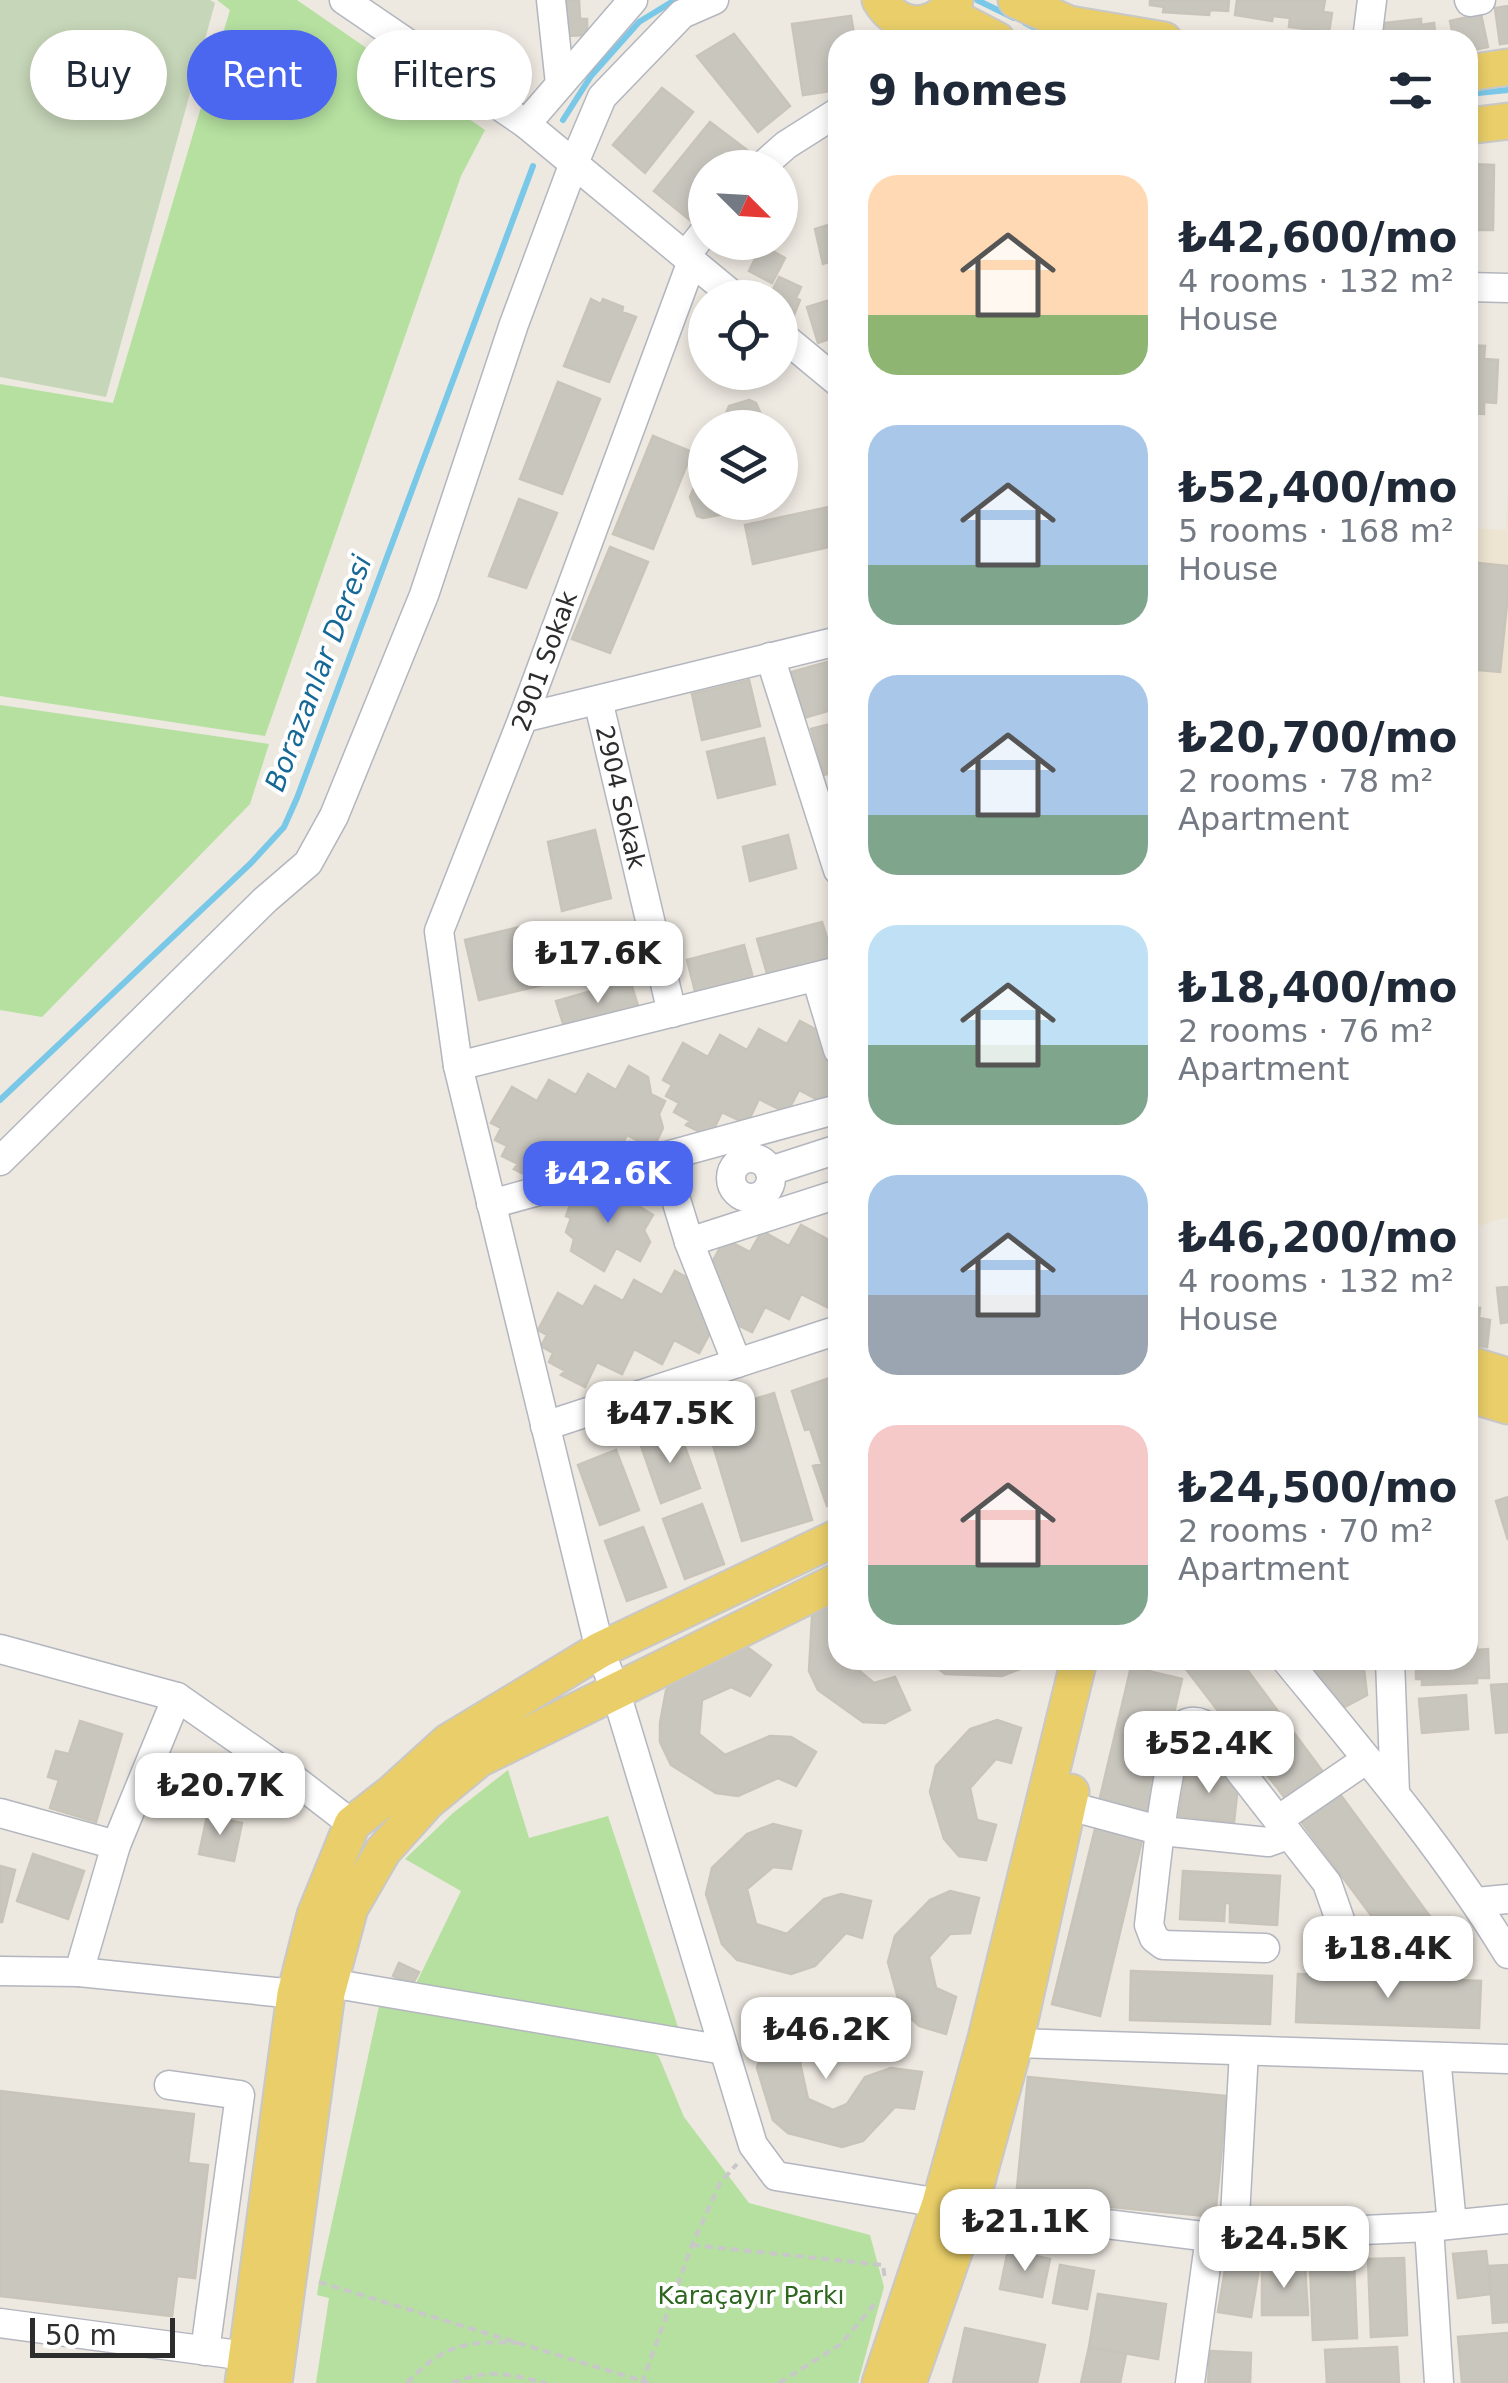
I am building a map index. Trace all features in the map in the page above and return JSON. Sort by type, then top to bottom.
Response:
[{"type":"main road","points":[[1016,0],[1069,24],[1105,30]]},
{"type":"main road","points":[[888,18],[912,24],[942,18],[972,30]]},
{"type":"main road","points":[[1478,72],[1508,67]]},
{"type":"main road","points":[[1478,125],[1508,121]]},
{"type":"main road","points":[[1478,1367],[1508,1376]]},
{"type":"main road","points":[[1478,1397],[1508,1406]]},
{"type":"main road","points":[[244,2370],[294,1994],[315,1915],[352,1824],[448,1742],[600,1650],[828,1542]]},
{"type":"main road","points":[[274,2383],[330,1983],[350,1908],[382,1851],[427,1802],[478,1759],[828,1586]]},
{"type":"main road","points":[[880,2383],[955,2205],[1015,2043],[1076,1670]]},
{"type":"main road","points":[[908,2383],[955,2205],[986,2038],[1097,1670]]},
{"type":"street","points":[[344,0],[526,124],[688,257]]},
{"type":"street","points":[[551,0],[560,84]]},
{"type":"street","points":[[526,124],[633,0]]},
{"type":"street","points":[[0,1161],[265,900],[308,863],[334,816],[424,595],[514,324],[602,96],[682,14],[714,0]]},
{"type":"street","points":[[1368,30],[1372,0]]},
{"type":"street","points":[[1470,0],[1481,0]]},
{"type":"street","points":[[780,150],[828,118]]},
{"type":"street","name":"2901 Sokak","points":[[688,260],[523,718],[438,930],[458,1066],[600,1650],[753,2145]]},
{"type":"street","points":[[691,260],[715,280]]},
{"type":"street","points":[[1478,286],[1508,288]]},
{"type":"street","points":[[798,349],[828,374]]},
{"type":"street","points":[[523,718],[828,643]]},
{"type":"street","points":[[770,657],[828,839]]},
{"type":"street","name":"2904 Sokak","points":[[598,700],[672,1014]]},
{"type":"street","points":[[458,1066],[826,974]]},
{"type":"street","points":[[689,1242],[828,1116]]},
{"type":"street","points":[[759,1175],[828,1153]]},
{"type":"street","points":[[663,1156],[689,1242],[737,1363]]},
{"type":"street","points":[[492,1204],[663,1156],[828,1192]]},
{"type":"street","points":[[545,1426],[828,1333]]},
{"type":"street","points":[[0,1649],[177,1697],[352,1824]]},
{"type":"street","points":[[1294,1670],[1395,1794],[1476,1902],[1508,1954]]},
{"type":"street","points":[[1390,1670],[1395,1794]]},
{"type":"street","points":[[79,1972],[116,1845],[177,1697]]},
{"type":"street","points":[[1265,1948],[1163,1945],[1154,1938],[1150,1926],[1170,1763],[1180,1727],[1191,1721],[1203,1724],[1327,1882],[1346,1937]]},
{"type":"street","points":[[1056,1802],[1162,1831],[1268,1842],[1367,1759]]},
{"type":"street","points":[[0,1814],[116,1845]]},
{"type":"street","points":[[1476,1902],[1508,1898]]},
{"type":"street","points":[[0,1970],[79,1972],[294,1994]]},
{"type":"street","points":[[330,1983],[724,2050]]},
{"type":"street","points":[[1015,2043],[1508,2059]]},
{"type":"street","points":[[1190,2383],[1222,2236],[1244,2051]]},
{"type":"street","points":[[1436,2057],[1441,2226],[1438,2383]]},
{"type":"street","points":[[169,2085],[240,2095],[204,2351]]},
{"type":"street","points":[[753,2145],[776,2176],[955,2205],[1222,2236],[1441,2226],[1508,2219]]},
{"type":"street","points":[[0,2323],[204,2351],[244,2370]]},
{"type":"path","points":[[319,2282],[644,2382],[692,2245],[720,2183],[753,2145]]},
{"type":"path","points":[[692,2245],[883,2265],[887,2289],[841,2344],[780,2383]]},
{"type":"path","points":[[407,2383],[452,2347],[483,2342],[526,2344]]},
{"type":"path","points":[[452,2383],[477,2374],[508,2373],[546,2383]]},
{"type":"shaded area","points":[[1508,483],[1508,1217],[1478,1226],[1478,529],[1506,530]]},
{"type":"green space","points":[[0,0],[210,0],[215,3],[208,30],[187,30],[187,104],[106,397],[0,377]]},
{"type":"green space","points":[[217,0],[297,0],[357,41],[357,120],[471,120],[485,130],[461,176],[265,736],[0,696],[0,384],[113,403],[197,120],[337,120],[337,30],[224,30],[230,10]]},
{"type":"green space","points":[[0,705],[269,744],[250,804],[42,1017],[0,1010]]},
{"type":"green space","points":[[508,1770],[529,1838],[608,1816],[681,2036],[413,1990],[461,1891],[405,1859],[453,1813]]},
{"type":"green space","name":"Karaçayır Parkı","points":[[381,1997],[647,2046],[659,2057],[684,2117],[749,2203],[870,2235],[884,2287],[858,2383],[316,2383],[329,2298],[317,2295],[319,2282]]},
{"type":"building","points":[[563,0],[579,0],[580,19],[587,19],[587,35],[565,36]]},
{"type":"building","points":[[1150,0],[1229,0],[1228,11],[1210,10],[1209,15],[1163,12],[1164,7],[1150,5]]},
{"type":"building","points":[[1237,0],[1325,0],[1323,12],[1332,13],[1329,30],[1289,27],[1290,18],[1273,16],[1272,21],[1235,15]]},
{"type":"building","points":[[1508,6],[1508,43],[1500,44],[1495,8]]},
{"type":"building","points":[[1481,14],[1488,47],[1478,49],[1478,30],[1452,30],[1450,21]]},
{"type":"building","points":[[851,16],[853,30],[828,30],[828,91],[803,95],[792,24]]},
{"type":"building","points":[[1421,19],[1421,25],[1434,23],[1435,30],[1385,30],[1384,23]]},
{"type":"building","points":[[734,34],[790,106],[758,132],[697,56]]},
{"type":"building","points":[[662,88],[693,112],[645,173],[613,145]]},
{"type":"building","points":[[710,122],[747,150],[688,150],[688,219],[654,191]]},
{"type":"building","points":[[1478,164],[1494,165],[1493,230],[1478,230]]},
{"type":"building","points":[[828,225],[828,262],[823,264],[815,229]]},
{"type":"building","points":[[754,260],[784,260],[774,280],[749,271]]},
{"type":"building","points":[[591,299],[623,307],[622,312],[636,317],[609,382],[564,366]]},
{"type":"building","points":[[828,301],[828,340],[818,343],[807,307]]},
{"type":"building","points":[[1478,346],[1485,346],[1484,359],[1498,360],[1496,403],[1484,402],[1484,414],[1478,414]]},
{"type":"building","points":[[558,382],[600,399],[562,494],[520,479]]},
{"type":"building","points":[[749,400],[759,410],[727,410]]},
{"type":"building","points":[[653,436],[688,450],[688,462],[653,549],[613,534]]},
{"type":"building","points":[[519,499],[557,513],[526,588],[489,576]]},
{"type":"building","points":[[828,507],[828,547],[753,564],[745,525],[798,520],[798,514]]},
{"type":"building","points":[[610,547],[648,562],[610,653],[572,639]]},
{"type":"building","points":[[1478,563],[1508,566],[1500,672],[1478,670]]},
{"type":"building","points":[[828,662],[828,711],[804,718],[791,672]]},
{"type":"building","points":[[749,680],[760,726],[702,740],[692,694]]},
{"type":"building","points":[[828,725],[828,774],[824,775],[811,729]]},
{"type":"building","points":[[764,738],[775,784],[718,798],[707,752]]},
{"type":"building","points":[[595,830],[611,898],[562,911],[548,842]]},
{"type":"building","points":[[788,835],[796,868],[750,881],[743,847]]},
{"type":"building","points":[[822,922],[828,941],[828,962],[768,977],[757,939]]},
{"type":"building","points":[[528,925],[542,985],[479,1000],[465,940]]},
{"type":"building","points":[[616,926],[626,967],[561,983],[551,943]]},
{"type":"building","points":[[744,945],[753,978],[696,995],[687,960]]},
{"type":"building","points":[[630,980],[640,1012],[566,1033],[556,1001]]},
{"type":"building","points":[[800,1021],[819,1031],[822,1048],[828,1051],[828,1096],[824,1103],[799,1090],[787,1113],[759,1099],[747,1124],[722,1112],[710,1137],[686,1125],[690,1121],[674,1112],[679,1103],[666,1096],[672,1085],[663,1080],[683,1043],[708,1057],[720,1035],[747,1050],[759,1029],[787,1044]]},
{"type":"building","points":[[629,1066],[648,1077],[651,1094],[665,1101],[659,1114],[663,1128],[653,1149],[627,1135],[615,1158],[587,1144],[575,1168],[551,1156],[538,1181],[514,1169],[518,1164],[502,1156],[507,1146],[495,1140],[501,1128],[491,1123],[512,1087],[537,1101],[549,1080],[576,1095],[588,1074],[616,1090]]},
{"type":"building","points":[[617,1181],[634,1192],[640,1207],[653,1215],[644,1230],[650,1242],[640,1261],[616,1248],[604,1271],[571,1251],[574,1239],[566,1232],[571,1218],[566,1216],[575,1192],[602,1203]]},
{"type":"building","points":[[801,1225],[828,1239],[828,1308],[801,1294],[789,1319],[765,1307],[752,1332],[728,1320],[705,1275],[725,1239],[750,1252],[762,1231],[789,1246]]},
{"type":"building","points":[[675,1271],[695,1282],[710,1333],[699,1353],[674,1340],[662,1364],[634,1349],[622,1374],[597,1362],[585,1387],[561,1375],[565,1371],[549,1362],[553,1353],[541,1346],[547,1335],[538,1330],[558,1293],[583,1307],[595,1286],[623,1301],[634,1280],[662,1295]]},
{"type":"building","points":[[1508,1287],[1508,1322],[1501,1323],[1497,1288]]},
{"type":"building","points":[[1478,1308],[1479,1318],[1490,1320],[1487,1347],[1478,1346]]},
{"type":"building","points":[[828,1378],[827,1506],[813,1466],[822,1464],[792,1391]]},
{"type":"building","points":[[774,1393],[812,1520],[742,1541],[704,1415]]},
{"type":"building","points":[[678,1428],[700,1488],[661,1503],[640,1443]]},
{"type":"building","points":[[616,1450],[639,1510],[600,1525],[578,1465]]},
{"type":"building","points":[[1508,1497],[1508,1540],[1496,1501]]},
{"type":"building","points":[[702,1504],[724,1564],[685,1579],[663,1519]]},
{"type":"building","points":[[643,1527],[666,1587],[627,1601],[605,1541]]},
{"type":"building","points":[[828,1596],[828,1670],[858,1670],[874,1683],[895,1677],[910,1710],[885,1723],[863,1722],[818,1690],[809,1671],[812,1617]]},
{"type":"building","points":[[747,1647],[771,1665],[750,1696],[731,1687],[702,1700],[699,1734],[725,1755],[770,1736],[791,1737],[816,1752],[796,1786],[778,1778],[738,1796],[716,1793],[671,1765],[660,1742],[660,1723],[666,1691],[677,1672],[725,1648]]},
{"type":"building","points":[[1488,1649],[1489,1678],[1477,1678],[1477,1683],[1422,1685],[1422,1679],[1416,1679],[1416,1670],[1478,1670],[1478,1650]]},
{"type":"building","points":[[940,1670],[1017,1670],[1002,1676],[945,1674]]},
{"type":"building","points":[[1130,1670],[1182,1679],[1149,1818],[1098,1806]]},
{"type":"building","points":[[1187,1670],[1247,1670],[1323,1772],[1285,1798]]},
{"type":"building","points":[[1312,1670],[1364,1670],[1367,1695],[1341,1709]]},
{"type":"building","points":[[1508,1684],[1508,1732],[1496,1733],[1491,1685]]},
{"type":"building","points":[[1466,1695],[1468,1729],[1422,1733],[1419,1699]]},
{"type":"building","points":[[997,1720],[1021,1728],[1011,1763],[996,1759],[970,1788],[977,1820],[996,1825],[986,1860],[959,1856],[944,1839],[930,1792],[936,1766],[970,1729]]},
{"type":"building","points":[[80,1721],[122,1734],[96,1822],[50,1808],[59,1780],[48,1777],[56,1751],[69,1754]]},
{"type":"building","points":[[1186,1770],[1239,1776],[1234,1822],[1179,1816]]},
{"type":"building","points":[[1334,1786],[1448,1941],[1409,1966],[1297,1816]]},
{"type":"building","points":[[207,1816],[242,1823],[234,1861],[199,1854]]},
{"type":"building","points":[[773,1824],[801,1831],[791,1869],[773,1867],[747,1889],[756,1924],[787,1934],[824,1899],[841,1894],[871,1901],[862,1938],[846,1933],[815,1966],[791,1974],[737,1960],[722,1944],[706,1894],[712,1868],[747,1834]]},
{"type":"building","points":[[1096,1825],[1143,1836],[1100,2016],[1052,2004]]},
{"type":"building","points":[[33,1854],[84,1871],[68,1919],[17,1901]]},
{"type":"building","points":[[0,1866],[15,1870],[2,1922],[0,1922]]},
{"type":"building","points":[[1183,1871],[1280,1876],[1277,1925],[1230,1922],[1230,1903],[1225,1903],[1224,1921],[1180,1919]]},
{"type":"building","points":[[950,1891],[979,1898],[970,1933],[950,1934],[929,1957],[936,1988],[956,1997],[946,2034],[919,2026],[901,2009],[888,1962],[895,1936],[930,1900]]},
{"type":"building","points":[[399,1963],[419,1972],[412,1985],[393,1976]]},
{"type":"building","points":[[1131,1971],[1272,1976],[1270,2024],[1130,2020]]},
{"type":"building","points":[[1298,1974],[1481,1981],[1479,2028],[1296,2022]]},
{"type":"building","points":[[819,2000],[850,2005],[841,2041],[820,2041],[800,2063],[808,2099],[833,2110],[847,2104],[865,2077],[891,2068],[922,2072],[914,2109],[895,2107],[863,2141],[842,2147],[788,2133],[773,2120],[757,2068],[762,2047],[795,2011]]},
{"type":"building","points":[[1028,2077],[1227,2096],[1215,2217],[1016,2198]]},
{"type":"building","points":[[0,2091],[194,2114],[188,2163],[208,2165],[195,2278],[177,2276],[172,2316],[0,2296]]},
{"type":"building","points":[[1008,2250],[1050,2259],[1042,2297],[1000,2289]]},
{"type":"building","points":[[1486,2251],[1491,2294],[1458,2298],[1453,2254]]},
{"type":"building","points":[[1404,2258],[1407,2335],[1371,2337],[1368,2259]]},
{"type":"building","points":[[1354,2263],[1357,2338],[1313,2340],[1310,2265]]},
{"type":"building","points":[[1226,2264],[1259,2269],[1251,2317],[1218,2312]]},
{"type":"building","points":[[1060,2265],[1094,2271],[1087,2309],[1053,2303]]},
{"type":"building","points":[[1508,2265],[1508,2322],[1493,2323],[1489,2266]]},
{"type":"building","points":[[1262,2266],[1305,2266],[1308,2315],[1262,2315]]},
{"type":"building","points":[[1098,2294],[1166,2304],[1158,2359],[1089,2347]]},
{"type":"building","points":[[965,2328],[1045,2345],[1037,2383],[953,2383]]},
{"type":"building","points":[[1508,2333],[1508,2383],[1462,2383],[1458,2337]]},
{"type":"building","points":[[1089,2347],[1126,2354],[1120,2383],[1081,2383]]},
{"type":"building","points":[[1397,2347],[1399,2383],[1327,2383],[1325,2350]]},
{"type":"building","points":[[1210,2351],[1251,2353],[1250,2383],[1208,2383]]},
{"type":"waterway","name":"Borazanlar Deresi","points":[[563,120],[591,76],[639,22],[675,0]]},
{"type":"waterway","name":"Borazanlar Deresi","points":[[977,0],[1014,18]]},
{"type":"waterway","name":"Borazanlar Deresi","points":[[1025,23],[1039,30]]},
{"type":"waterway","name":"Borazanlar Deresi","points":[[1478,93],[1508,90]]},
{"type":"waterway","name":"Borazanlar Deresi","points":[[0,1100],[251,863],[284,827],[533,166]]}]
